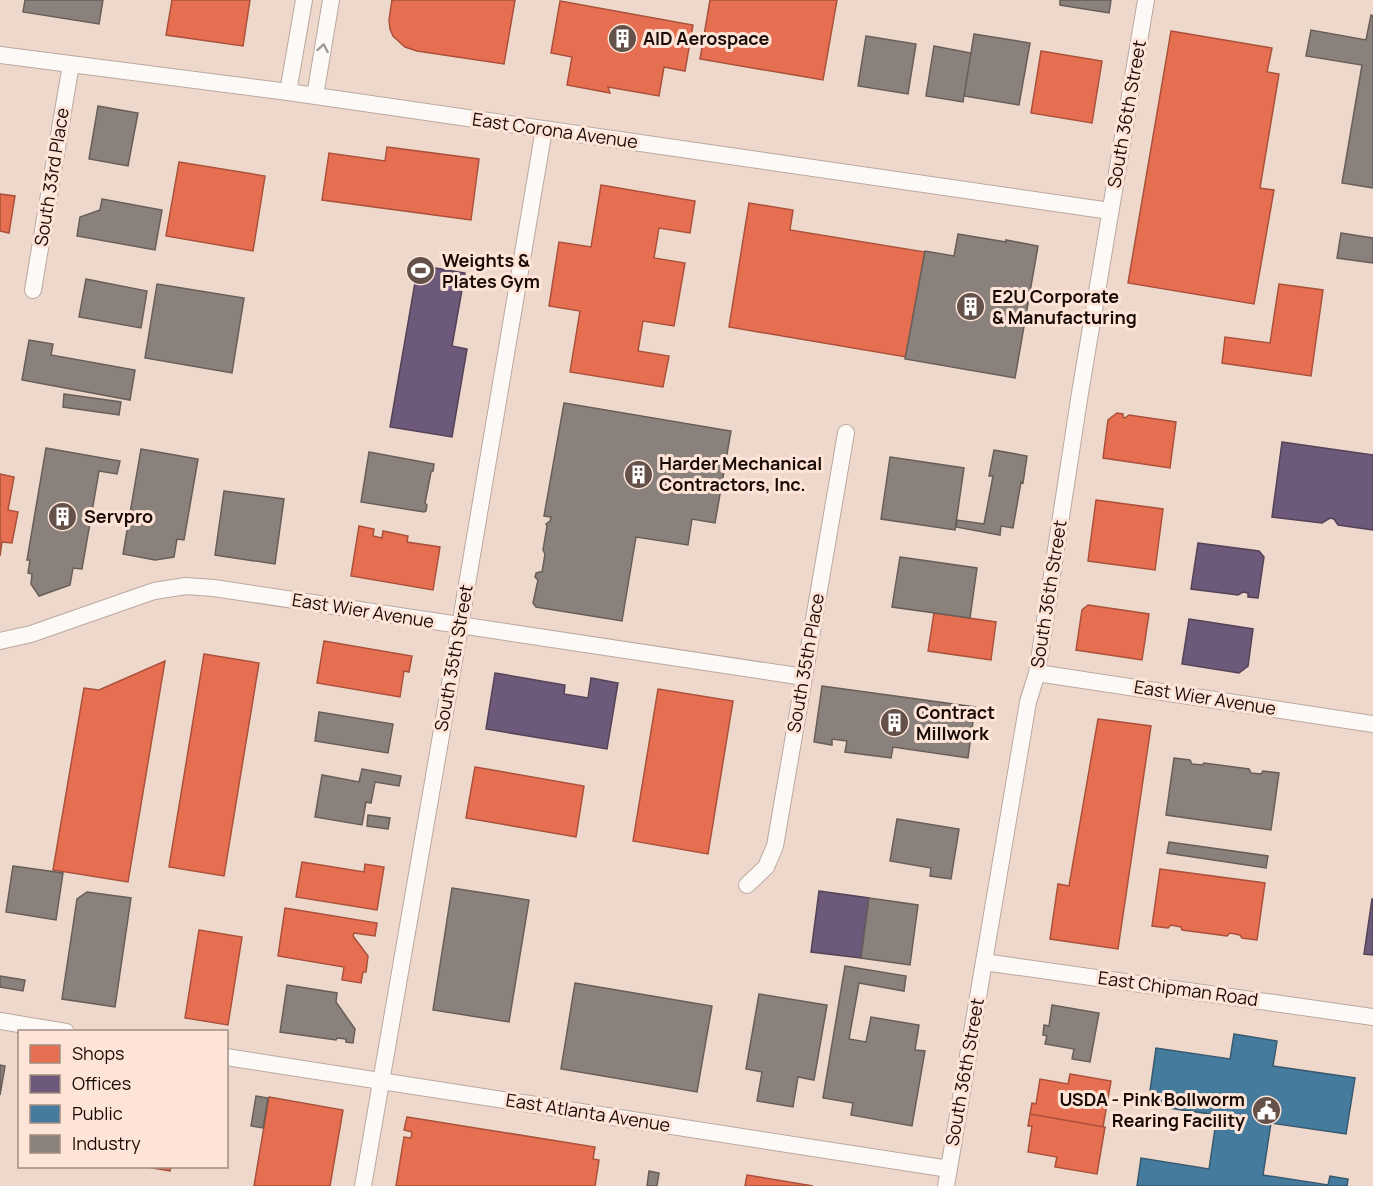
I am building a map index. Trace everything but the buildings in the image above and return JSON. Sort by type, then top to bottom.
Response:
[{"type":"street","points":[[288,92],[304,0]]},
{"type":"street","points":[[315,96],[331,0]]},
{"type":"street","name":"South 36th Street","points":[[947,1178],[1028,702],[1037,673],[1078,404],[1146,0]]},
{"type":"street","name":"East Corona Avenue","points":[[0,55],[288,92],[1110,211]]},
{"type":"street","name":"South 33rd Place","points":[[33,290],[71,64]]},
{"type":"street","name":"South 35th Street","points":[[363,1186],[544,129]]},
{"type":"street","name":"South 35th Place","points":[[747,885],[766,867],[775,846],[846,433]]},
{"type":"street","name":"East Wier Avenue","points":[[0,641],[31,634],[148,593],[186,586],[214,588],[804,677]]},
{"type":"street","name":"East Wier Avenue","points":[[1037,673],[1373,724]]},
{"type":"street","name":"East Chipman Road","points":[[984,962],[1373,1017]]},
{"type":"street","points":[[0,1021],[54,1030]]},
{"type":"street","name":"East Atlanta Avenue","points":[[228,1057],[381,1081],[947,1178]]},
{"type":"place","name":"AID Aerospace","points":[[622,39]]},
{"type":"place","name":"Weights & Plates Gym","points":[[421,271]]},
{"type":"place","name":"E2U Corporate & Manufacturing","points":[[971,307]]},
{"type":"place","name":"Harder Mechanical Contractors, Inc.","points":[[638,474]]},
{"type":"place","name":"Servpro","points":[[63,517]]},
{"type":"place","name":"Contract Millwork","points":[[895,723]]},
{"type":"place","name":"USDA - Pink Bollworm Rearing Facility","points":[[1266,1110]]}]
